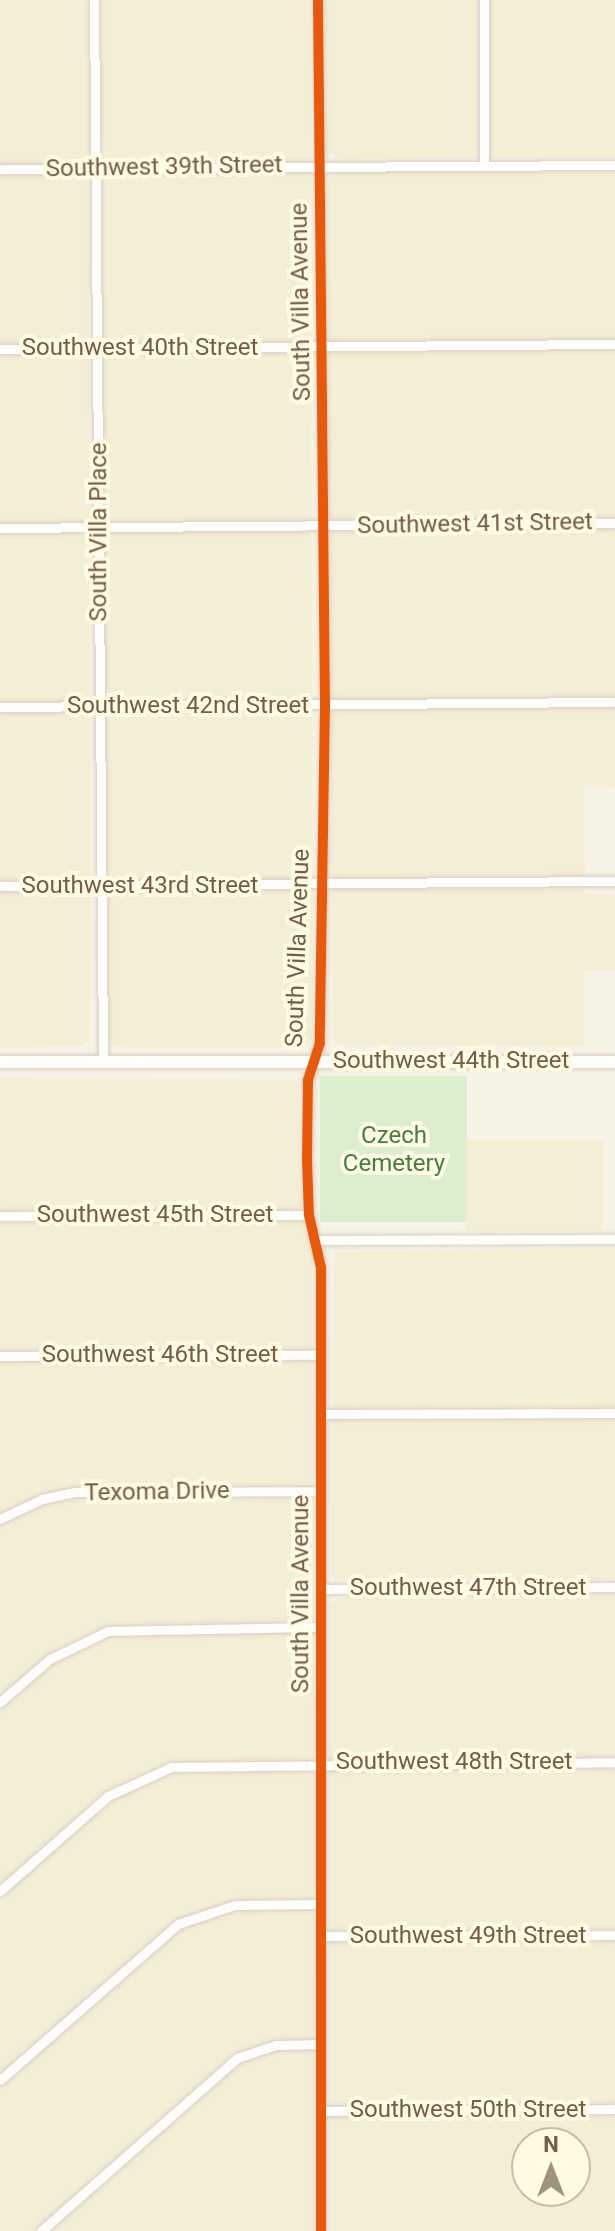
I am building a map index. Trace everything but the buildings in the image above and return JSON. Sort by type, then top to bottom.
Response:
[{"type":"main road","name":"Southwest 44th Street","points":[[0,1062],[615,1062]]},
{"type":"street","name":"South Villa Place","points":[[94,0],[103,1063]]},
{"type":"street","name":"South Villa Avenue","points":[[318,0],[325,706],[319,885],[320,1043],[308,1081],[309,1215],[317,1240],[321,1355],[321,2231]]},
{"type":"street","points":[[484,0],[484,166]]},
{"type":"street","name":"Southwest 39th Street","points":[[0,169],[615,165]]},
{"type":"street","name":"Southwest 40th Street","points":[[0,349],[615,344]]},
{"type":"street","name":"Southwest 41st Street","points":[[0,528],[615,523]]},
{"type":"street","name":"Southwest 42nd Street","points":[[0,707],[615,702]]},
{"type":"street","name":"Southwest 43rd Street","points":[[0,886],[615,881]]},
{"type":"street","name":"Southwest 45th Street","points":[[0,1216],[309,1215]]},
{"type":"street","points":[[317,1240],[615,1239]]},
{"type":"street","name":"Southwest 46th Street","points":[[0,1356],[321,1355]]},
{"type":"street","points":[[321,1414],[615,1413]]},
{"type":"street","name":"Texoma Drive","points":[[0,1519],[42,1499],[76,1492],[320,1491]]},
{"type":"street","name":"Southwest 47th Street","points":[[321,1589],[615,1587]]},
{"type":"street","points":[[0,1702],[50,1659],[108,1631],[321,1627]]},
{"type":"street","name":"Southwest 48th Street","points":[[0,1891],[108,1796],[152,1772],[210,1764],[615,1762]]},
{"type":"street","name":"Southwest 49th Street","points":[[0,2080],[178,1924],[235,1905],[320,1904]]},
{"type":"street","name":"Southwest 49th Street","points":[[320,1936],[615,1935]]},
{"type":"street","points":[[41,2231],[237,2058],[276,2045],[321,2044]]},
{"type":"street","name":"Southwest 50th Street","points":[[321,2111],[615,2109]]},
{"type":"shaded area","points":[[0,0],[87,0],[91,954],[89,1040],[82,1046],[0,1048]]},
{"type":"shaded area","points":[[101,0],[310,0],[313,1033],[310,1044],[299,1047],[137,1049],[112,1045],[105,1038]]},
{"type":"shaded area","points":[[324,0],[615,0],[615,157],[338,159],[326,150]]},
{"type":"shaded area","points":[[343,172],[615,172],[615,788],[584,789],[585,893],[615,895],[615,970],[584,971],[584,1046],[342,1045],[333,1041],[328,185],[333,175]]},
{"type":"shaded area","points":[[0,1078],[298,1080],[300,1198],[312,1252],[314,2231],[0,2231]]},
{"type":"shaded area","points":[[467,1140],[603,1140],[603,1231],[467,1231]]},
{"type":"shaded area","points":[[615,1249],[615,1580],[335,1580],[331,1573],[334,1252]]},
{"type":"shaded area","points":[[615,1594],[615,2231],[330,2231],[330,1603],[348,1596]]},
{"type":"green space","name":"Czech Cemetery","points":[[320,1076],[467,1076],[467,1222],[320,1222]]},
{"type":"cycle path","points":[[318,0],[325,706],[320,1043],[308,1081],[307,1159],[309,1215],[321,1268],[321,2231]]}]
